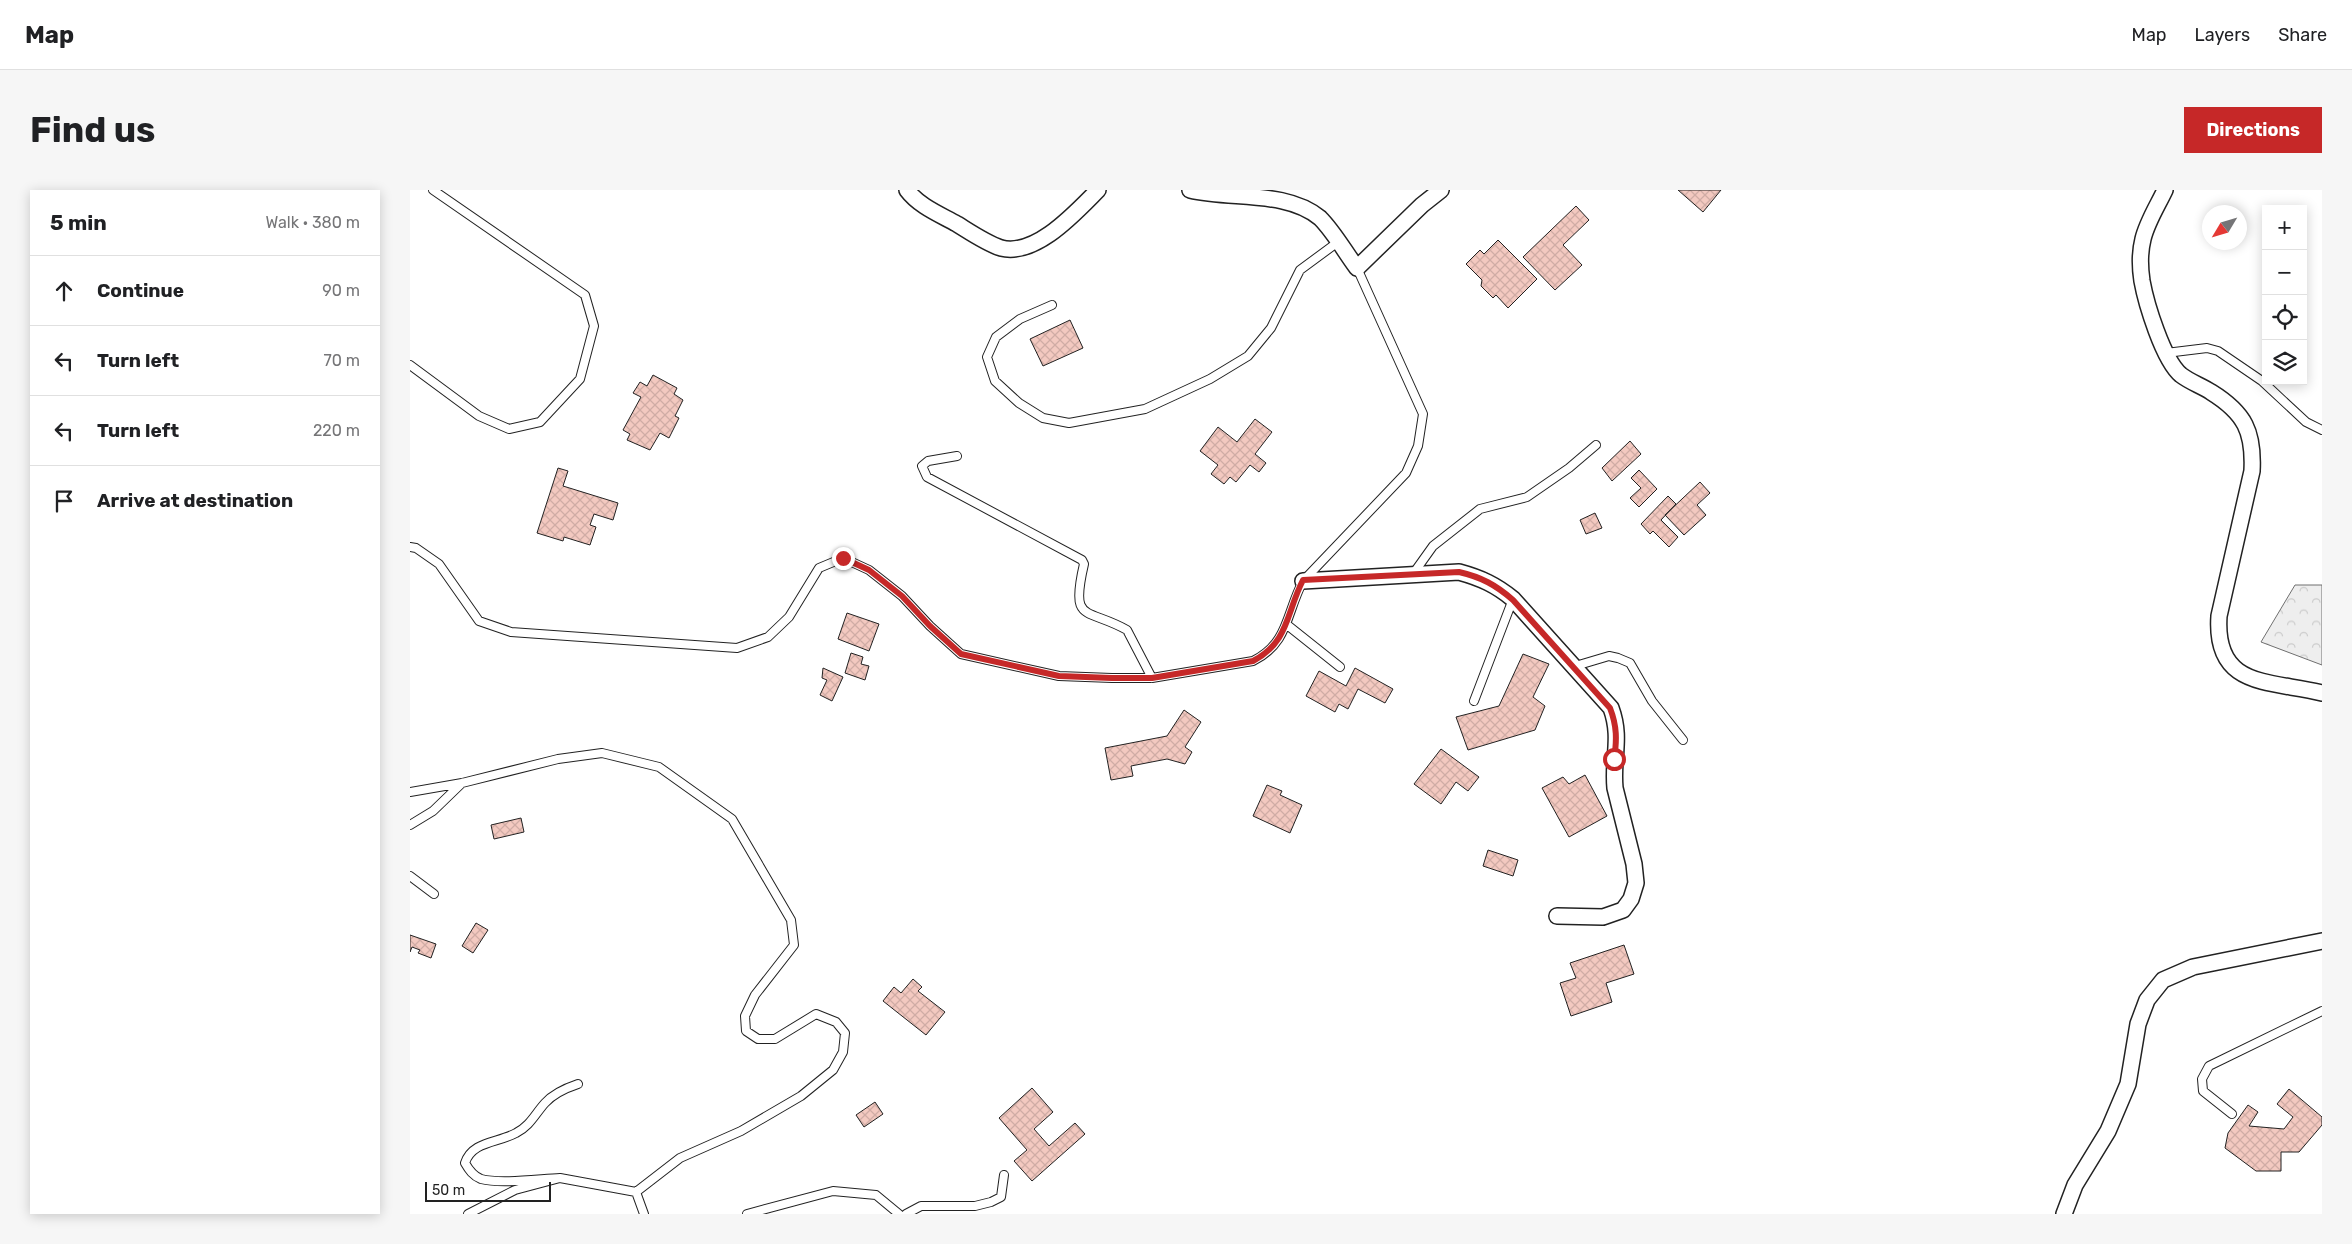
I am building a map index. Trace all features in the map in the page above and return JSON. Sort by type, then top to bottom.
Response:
[{"type":"street","points":[[907,190],[916,201],[970,232],[1000,247],[1014,250],[1031,245],[1069,219],[1098,190]]},
{"type":"street","points":[[1190,190],[1206,192],[1274,192],[1303,206],[1320,217],[1357,268],[1422,205],[1441,190]]},
{"type":"street","points":[[2165,190],[2143,238],[2141,257],[2142,280],[2154,323],[2166,352],[2180,374],[2213,393],[2236,412],[2246,424],[2251,438],[2252,471],[2219,616],[2218,635],[2222,650],[2237,671],[2259,682],[2322,693]]},
{"type":"street","points":[[1303,580],[1412,576],[1459,572],[1480,577],[1499,587],[1513,600],[1610,708],[1616,722],[1618,737],[1613,773],[1615,788],[1636,883],[1631,899],[1623,910],[1603,917],[1557,916]]},
{"type":"street","points":[[2064,1214],[2074,1185],[2108,1131],[2128,1084],[2138,1024],[2147,1000],[2163,980],[2193,967],[2322,941]]},
{"type":"lane","points":[[410,365],[479,416],[508,429],[540,422],[580,379],[594,326],[585,295],[434,190]]},
{"type":"lane","points":[[1052,305],[1020,319],[996,337],[987,357],[995,381],[1019,403],[1043,418],[1069,423],[1145,409],[1210,379],[1248,356],[1271,328],[1300,270],[1338,242]]},
{"type":"lane","points":[[410,547],[416,548],[439,564],[478,620],[511,632],[737,648],[768,637],[789,617],[819,568],[843,558],[869,570],[902,596],[930,626],[961,654],[1059,676],[1152,678],[1253,661],[1268,653],[1278,641],[1286,624],[1293,599],[1303,580],[1406,473],[1418,446],[1423,414],[1357,268]]},
{"type":"lane","points":[[2166,352],[2207,348],[2218,351],[2262,381],[2306,422],[2322,430]]},
{"type":"lane","points":[[1412,576],[1433,546],[1480,509],[1527,498],[1569,468],[1596,445]]},
{"type":"lane","points":[[957,456],[928,461],[922,466],[923,472],[927,477],[1082,560],[1084,564],[1078,595],[1080,606],[1087,614],[1127,630],[1152,678]]},
{"type":"lane","points":[[1474,701],[1513,600]]},
{"type":"lane","points":[[1286,624],[1340,666]]},
{"type":"lane","points":[[1572,666],[1609,656],[1630,663],[1652,701],[1682,740]]},
{"type":"lane","points":[[410,792],[462,783],[558,759],[602,753],[659,767],[732,819],[791,920],[794,945],[755,995],[745,1016],[746,1031],[758,1039],[775,1039],[816,1014],[836,1022],[845,1034],[843,1052],[833,1070],[801,1096],[741,1132],[680,1158],[636,1192],[560,1178],[480,1179],[470,1172],[465,1163],[468,1154],[477,1147],[514,1135],[524,1129],[555,1094],[578,1084]]},
{"type":"lane","points":[[410,825],[433,812],[462,783]]},
{"type":"lane","points":[[410,876],[434,894]]},
{"type":"lane","points":[[2232,1114],[2203,1091],[2202,1079],[2209,1066],[2322,1012]]},
{"type":"lane","points":[[906,1214],[921,1206],[975,1206],[991,1202],[1001,1197],[1004,1175]]},
{"type":"lane","points":[[468,1214],[515,1190],[560,1178]]},
{"type":"lane","points":[[747,1214],[833,1191],[876,1195],[899,1214]]},
{"type":"lane","points":[[636,1192],[644,1214]]},
{"type":"green space","points":[[2295,585],[2322,585],[2322,665],[2261,642]]},
{"type":"building","points":[[1678,190],[1721,190],[1703,212]]},
{"type":"building","points":[[1576,206],[1589,220],[1563,245],[1582,265],[1555,290],[1523,257]]},
{"type":"building","points":[[1498,240],[1537,279],[1508,308],[1496,295],[1493,298],[1481,286],[1482,280],[1466,264],[1480,250],[1484,254]]},
{"type":"building","points":[[1070,320],[1083,348],[1043,366],[1030,339]]},
{"type":"building","points":[[653,375],[677,388],[674,394],[683,400],[675,416],[679,418],[669,438],[660,433],[650,450],[627,440],[630,434],[623,430],[641,397],[633,393],[640,382],[647,386]]},
{"type":"building","points":[[1255,419],[1272,432],[1255,454],[1266,463],[1259,472],[1250,465],[1236,482],[1230,477],[1224,484],[1211,474],[1218,465],[1200,451],[1218,427],[1237,442]]},
{"type":"building","points":[[1630,441],[1641,454],[1612,481],[1602,468]]},
{"type":"building","points":[[558,468],[568,471],[563,486],[618,503],[613,520],[594,514],[590,525],[596,527],[590,545],[564,537],[563,541],[537,533]]},
{"type":"building","points":[[1639,470],[1657,489],[1639,507],[1630,498],[1641,488],[1631,478]]},
{"type":"building","points":[[1700,482],[1710,493],[1697,505],[1706,515],[1684,535],[1665,515]]},
{"type":"building","points":[[1668,496],[1676,504],[1661,520],[1678,537],[1669,547],[1653,531],[1650,534],[1641,524]]},
{"type":"building","points":[[1595,513],[1602,528],[1586,534],[1580,520]]},
{"type":"building","points":[[847,613],[879,624],[869,651],[838,639]]},
{"type":"building","points":[[851,653],[863,657],[861,664],[869,666],[865,680],[845,673]]},
{"type":"building","points":[[1523,654],[1549,664],[1533,697],[1545,706],[1535,730],[1468,750],[1456,717],[1499,706]]},
{"type":"building","points":[[823,668],[843,677],[832,701],[820,695],[827,680],[822,678]]},
{"type":"building","points":[[1355,668],[1393,689],[1385,703],[1358,689],[1348,709],[1339,704],[1335,712],[1306,696],[1319,671],[1346,686]]},
{"type":"building","points":[[1184,710],[1201,722],[1185,747],[1192,752],[1185,764],[1167,759],[1131,766],[1133,776],[1111,780],[1105,748],[1167,736]]},
{"type":"building","points":[[1441,749],[1479,777],[1468,791],[1456,782],[1441,804],[1414,784]]},
{"type":"building","points":[[1585,775],[1607,816],[1569,837],[1542,788],[1563,777],[1569,784]]},
{"type":"building","points":[[1267,785],[1282,791],[1280,795],[1302,805],[1290,833],[1253,816]]},
{"type":"building","points":[[521,818],[524,832],[494,839],[491,825]]},
{"type":"building","points":[[1488,850],[1518,860],[1513,876],[1483,866]]},
{"type":"building","points":[[476,923],[488,930],[473,953],[462,946]]},
{"type":"building","points":[[410,935],[436,944],[431,958],[418,953],[420,950],[412,947],[410,952]]},
{"type":"building","points":[[1624,945],[1634,974],[1606,983],[1612,1002],[1571,1016],[1560,983],[1576,978],[1570,963]]},
{"type":"building","points":[[913,979],[922,987],[918,991],[945,1012],[926,1035],[883,1001],[894,987],[901,993]]},
{"type":"building","points":[[1032,1088],[1053,1112],[1034,1129],[1049,1146],[1075,1123],[1085,1134],[1032,1181],[1014,1161],[1027,1150],[999,1118]]},
{"type":"building","points":[[2289,1089],[2322,1117],[2322,1125],[2299,1152],[2281,1152],[2281,1171],[2256,1171],[2225,1148],[2228,1133],[2248,1105],[2258,1112],[2249,1126],[2284,1129],[2293,1117],[2277,1104]]},
{"type":"building","points":[[875,1102],[883,1114],[864,1127],[856,1115]]},
{"type":"route","points":[[843,558],[869,570],[902,596],[930,626],[961,654],[1059,676],[1112,678],[1152,678],[1253,661],[1268,653],[1278,641],[1286,624],[1293,599],[1303,580],[1412,576],[1459,572],[1480,577],[1499,587],[1513,600],[1610,708],[1616,722],[1618,737],[1614,759]]}]
